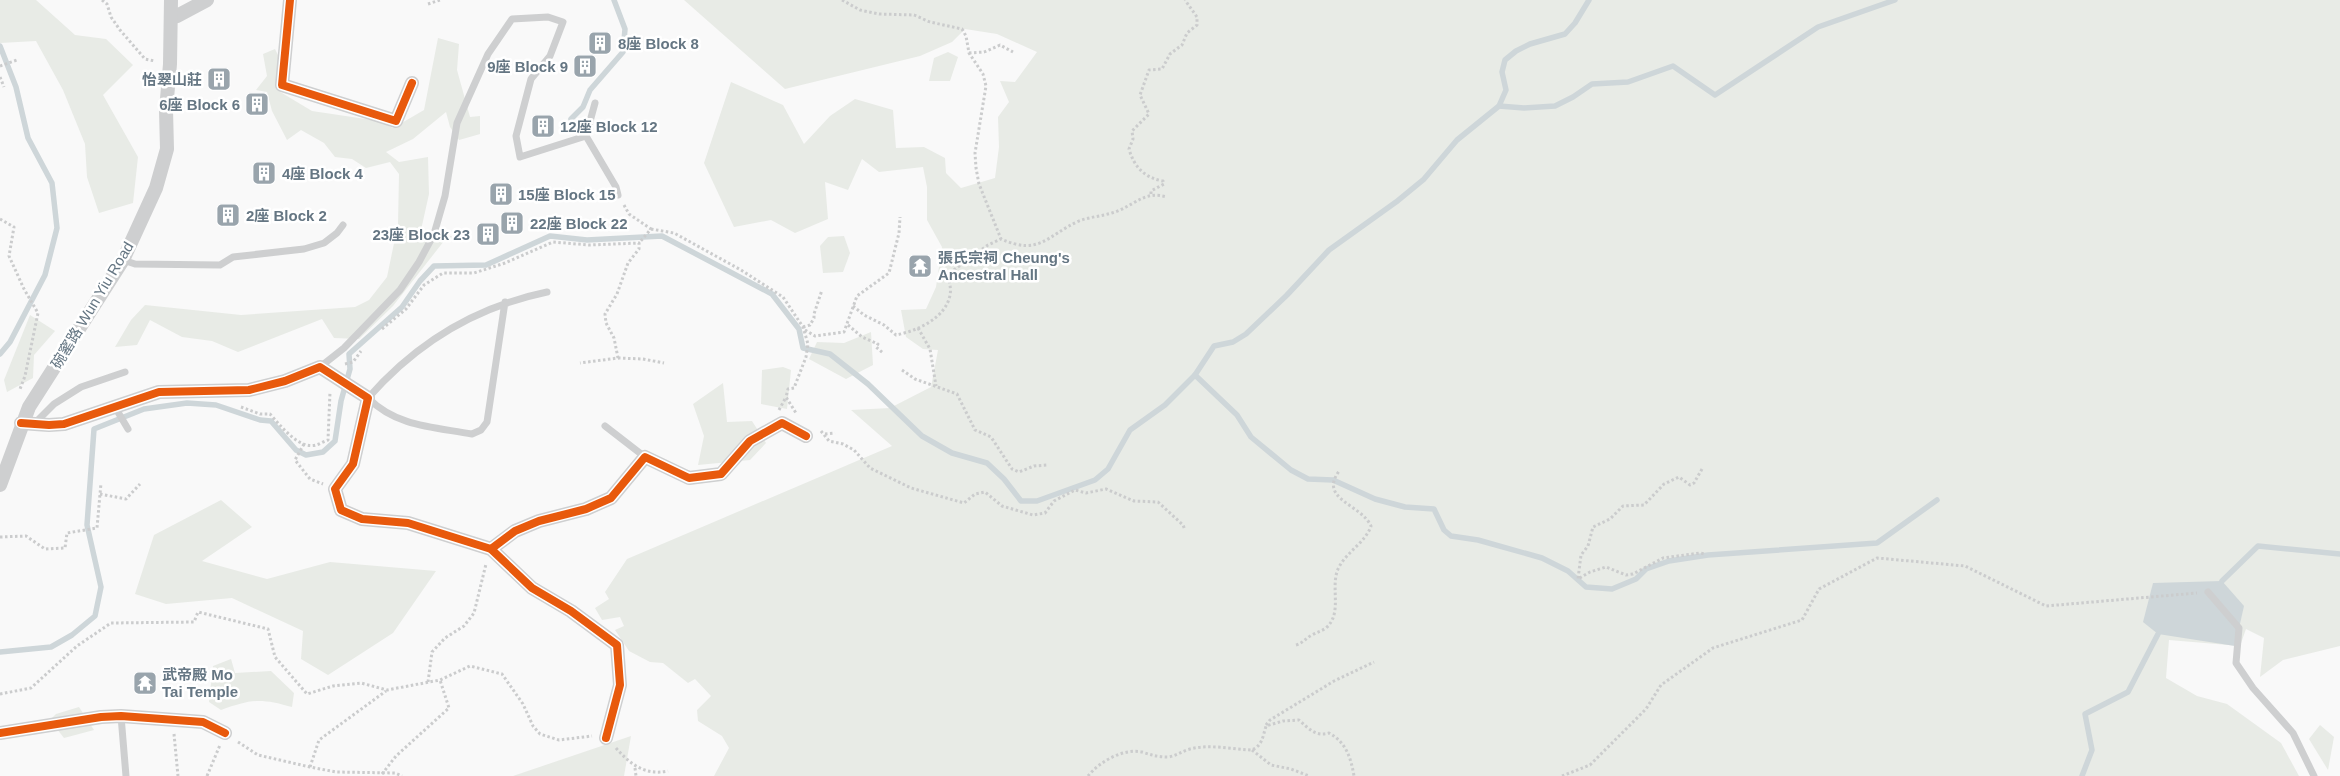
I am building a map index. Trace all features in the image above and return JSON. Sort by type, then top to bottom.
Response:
[{"type":"street","name":"碗窰路 Wun Yiu Road","points":[[0,485],[28,424],[29,407],[123,260],[156,188],[165,157],[171,0]]},
{"type":"street","points":[[171,17],[177,16],[207,0]]},
{"type":"street","points":[[290,0],[282,85],[396,121],[412,83]]},
{"type":"street","points":[[28,424],[64,424],[159,392],[249,390],[325,371],[368,398],[353,464],[335,489],[341,510],[362,519],[408,523],[491,549],[532,588],[571,612],[617,645],[620,685],[606,738]]},
{"type":"street","points":[[491,549],[515,531],[539,521],[586,509],[611,498],[645,458],[689,478],[721,474],[750,441],[782,423],[812,432]]},
{"type":"street","points":[[0,732],[101,717],[121,716],[203,722],[225,733]]},
{"type":"lane","points":[[325,371],[344,348],[400,290],[419,262],[434,234],[444,196],[457,123],[488,54],[512,19],[548,17],[563,22],[550,56],[531,79],[516,136],[520,157],[586,136]]},
{"type":"lane","points":[[595,103],[586,136],[616,187],[618,195]]},
{"type":"lane","points":[[123,260],[135,264],[220,265],[232,257],[304,249],[317,245],[337,233],[343,225]]},
{"type":"lane","points":[[505,302],[487,422],[482,430],[472,434],[409,424],[386,414],[368,398],[401,363],[460,322],[505,302],[547,292]]},
{"type":"lane","points":[[28,424],[54,404],[81,387],[125,372]]},
{"type":"lane","points":[[115,407],[126,423]]},
{"type":"lane","points":[[604,426],[645,458]]},
{"type":"lane","points":[[2208,592],[2239,628],[2236,663],[2253,688],[2292,733],[2314,776]]},
{"type":"lane","points":[[121,716],[126,776]]},
{"type":"path","points":[[102,0],[107,4],[111,17],[120,30],[145,59],[170,64]]},
{"type":"path","points":[[428,4],[440,0]]},
{"type":"path","points":[[842,0],[860,10],[879,14],[914,15],[930,22],[962,29],[966,36],[969,53],[983,74],[986,86],[975,153],[976,168],[979,184],[1001,239]]},
{"type":"path","points":[[853,306],[864,315],[884,325],[896,335],[910,332],[940,314],[948,303],[951,292],[948,278],[951,272],[988,245],[1001,239],[1024,247],[1036,245],[1080,220],[1113,213],[1151,194],[1151,191],[1164,184],[1164,181],[1146,176],[1136,165],[1129,149],[1133,139],[1132,131],[1149,114],[1140,95],[1149,70],[1162,69],[1170,54],[1182,45],[1187,33],[1197,26],[1197,17],[1185,0]]},
{"type":"path","points":[[969,53],[984,52],[1000,45],[1013,52]]},
{"type":"path","points":[[0,66],[17,60]]},
{"type":"path","points":[[0,77],[4,87]]},
{"type":"path","points":[[1151,194],[1167,197]]},
{"type":"path","points":[[618,195],[629,214],[649,231],[674,233],[742,270],[782,297],[804,329],[808,344],[806,356],[794,388],[788,390],[786,397],[796,413],[803,418]]},
{"type":"path","points":[[804,329],[815,336],[844,332],[857,296],[889,273],[899,233],[900,217]]},
{"type":"path","points":[[0,219],[14,227],[9,256],[24,289],[38,312],[26,376],[19,394]]},
{"type":"path","points":[[640,242],[649,231]]},
{"type":"path","points":[[804,329],[814,318],[822,290]]},
{"type":"path","points":[[848,325],[862,337],[878,344],[876,347],[883,353]]},
{"type":"path","points":[[918,328],[930,349],[936,386]]},
{"type":"path","points":[[618,358],[643,359],[664,364]]},
{"type":"path","points":[[345,365],[353,362]]},
{"type":"path","points":[[902,370],[915,379],[957,394],[975,430],[991,437],[1012,469],[1019,472],[1034,466],[1047,465]]},
{"type":"path","points":[[238,406],[260,414],[270,414],[286,432],[304,444],[315,446],[328,440],[325,371]]},
{"type":"path","points":[[812,432],[835,433]]},
{"type":"path","points":[[825,434],[829,441],[843,444],[854,450],[870,468],[911,488],[947,499],[964,503],[975,494],[984,492],[1002,506],[1016,511],[1039,514],[1045,513],[1054,501],[1069,492],[1075,490],[1086,493],[1106,489],[1134,501],[1158,502],[1183,525],[1184,530]]},
{"type":"path","points":[[304,444],[295,460],[310,479],[335,489]]},
{"type":"path","points":[[1702,469],[1694,483],[1690,485],[1679,477],[1668,481],[1644,505],[1623,506],[1610,519],[1593,527],[1588,546],[1581,555],[1578,579],[1590,572],[1606,567],[1626,574],[1633,574],[1663,558],[1705,554]]},
{"type":"path","points":[[1296,645],[1310,635],[1326,629],[1332,621],[1335,605],[1335,580],[1338,569],[1369,532],[1371,526],[1367,518],[1336,495],[1332,486],[1333,480],[1340,470]]},
{"type":"path","points":[[0,537],[26,536],[45,549],[65,548],[67,533],[97,528],[100,483]]},
{"type":"path","points":[[100,494],[126,499],[140,484]]},
{"type":"path","points":[[428,682],[432,652],[445,638],[464,626],[474,613],[491,549]]},
{"type":"path","points":[[1562,776],[1590,765],[1646,708],[1661,685],[1713,648],[1802,620],[1820,589],[1877,558],[1965,566],[2046,606],[2208,592]]},
{"type":"path","points":[[0,694],[31,688],[77,646],[112,623],[194,622],[198,612],[268,629],[275,657],[307,694],[333,686],[361,683],[387,690]]},
{"type":"path","points":[[1088,776],[1107,758],[1119,755],[1140,752],[1151,756],[1167,757],[1176,756],[1188,749],[1202,747],[1251,750],[1257,748],[1262,741],[1266,726],[1270,720],[1334,681],[1374,662]]},
{"type":"path","points":[[310,767],[319,740],[387,690],[440,680],[470,666],[502,674],[540,734],[559,740],[589,735],[606,738],[635,768],[657,774],[668,771]]},
{"type":"path","points":[[382,774],[396,756],[449,708],[440,680]]},
{"type":"path","points":[[1266,726],[1283,721],[1299,720],[1311,731],[1321,735],[1329,733],[1340,738],[1349,754],[1354,776]]},
{"type":"path","points":[[174,731],[178,776]]},
{"type":"path","points":[[207,776],[225,733],[258,755],[336,772],[394,773],[402,776]]},
{"type":"path","points":[[1251,750],[1271,765],[1291,769],[1309,776]]},
{"type":"path","points":[[635,768],[636,776]]},
{"type":"shaded area","points":[[0,0],[36,0],[75,35],[106,39],[133,65],[103,95],[138,157],[133,203],[99,213],[87,177],[85,144],[63,90],[36,41],[0,43]]},
{"type":"shaded area","points":[[684,0],[2340,0],[2340,646],[2283,660],[2260,677],[2264,638],[2246,629],[2240,646],[2169,640],[2166,678],[2197,696],[2227,704],[2281,743],[2299,776],[714,776],[729,748],[722,736],[698,721],[697,710],[711,696],[695,679],[688,683],[663,663],[650,662],[629,651],[615,630],[624,626],[620,617],[602,620],[595,608],[609,599],[605,592],[627,559],[892,446],[851,410],[890,408],[931,387],[938,350],[923,349],[906,337],[901,310],[926,309],[936,287],[942,247],[927,220],[927,187],[923,167],[879,172],[862,159],[848,190],[825,182],[828,219],[795,233],[771,220],[734,227],[704,163],[731,82],[783,105],[804,144],[830,116],[855,99],[893,110],[896,148],[924,147],[945,158],[946,173],[961,188],[995,178],[999,147],[998,117],[1009,102],[1000,81],[1015,82],[1037,52],[997,34],[965,29],[952,42],[920,56],[785,89]]},
{"type":"shaded area","points":[[438,38],[459,44],[457,70],[470,117],[480,116],[480,134],[459,140],[450,127],[446,112],[413,139],[386,152],[399,162],[428,157],[429,194],[421,230],[460,238],[444,241],[393,306],[359,339],[334,338],[322,319],[238,352],[212,341],[182,337],[150,320],[137,345],[115,347],[131,320],[145,305],[241,315],[355,307],[369,300],[387,277],[398,224],[399,174],[390,162],[366,168],[352,159],[335,157],[324,143],[301,130],[287,140],[272,111],[267,92],[256,90],[267,76],[263,54],[275,49],[280,59],[277,90],[312,111],[379,121],[393,128],[424,110]]},
{"type":"shaded area","points":[[948,52],[958,57],[950,81],[929,81],[934,58]]},
{"type":"shaded area","points":[[844,236],[850,253],[843,272],[823,273],[820,246],[828,237]]},
{"type":"shaded area","points":[[30,315],[55,331],[34,355],[33,378],[7,392],[4,380]]},
{"type":"shaded area","points":[[871,332],[873,365],[846,379],[809,359],[817,342],[844,343]]},
{"type":"shaded area","points":[[783,367],[791,370],[787,409],[761,404],[762,370]]},
{"type":"shaded area","points":[[723,383],[727,422],[752,421],[766,443],[750,460],[698,465],[704,436],[693,404]]},
{"type":"shaded area","points":[[221,500],[252,527],[202,561],[267,579],[330,562],[436,571],[393,633],[328,675],[301,659],[303,631],[232,598],[166,604],[135,594],[154,535]]},
{"type":"shaded area","points":[[2222,581],[2244,606],[2235,646],[2158,634],[2143,622],[2153,583]]},
{"type":"shaded area","points":[[231,659],[235,673],[271,671],[294,693],[292,707],[272,702],[256,701],[221,710],[209,702],[213,666]]},
{"type":"shaded area","points":[[79,707],[94,730],[64,738],[50,720],[56,714]]},
{"type":"shaded area","points":[[2320,725],[2334,737],[2328,770],[2309,739]]},
{"type":"shaded area","points":[[631,736],[624,776],[513,776]]},
{"type":"waterway","points":[[571,119],[583,107],[590,90],[623,52],[625,29],[614,0]]},
{"type":"waterway","points":[[0,652],[51,647],[72,635],[95,616],[101,587],[87,525],[94,429],[144,409],[187,403],[216,405],[260,420],[271,421],[296,450],[306,455],[323,452],[335,441],[341,401],[350,369],[349,354],[402,307],[420,281],[434,266],[486,265],[550,236],[587,240],[662,236],[772,294],[799,329],[803,348],[830,354],[868,384],[922,436],[952,453],[987,463],[1004,479],[1021,501],[1037,501],[1095,480],[1108,469],[1130,430],[1165,405],[1195,375],[1214,346],[1233,342],[1246,334],[1287,295],[1329,250],[1396,202],[1424,179],[1457,140],[1499,106],[1506,90],[1502,72],[1505,60],[1516,51],[1530,44],[1565,34],[1575,23],[1589,0]]},
{"type":"waterway","points":[[1499,106],[1524,108],[1555,106],[1592,84],[1628,82],[1673,66],[1715,95],[1818,27],[1895,0]]},
{"type":"waterway","points":[[0,46],[16,87],[28,138],[52,183],[57,228],[45,275],[10,342],[0,354]]},
{"type":"waterway","points":[[1195,375],[1237,415],[1251,437],[1291,470],[1308,479],[1333,480],[1375,499],[1405,507],[1434,509],[1444,530],[1451,536],[1478,540],[1542,558],[1568,571],[1586,587],[1612,589],[1636,579],[1646,569],[1669,561],[1708,555],[1877,543],[1937,500]]},
{"type":"waterway","points":[[2222,581],[2258,546],[2340,554]]},
{"type":"waterway","points":[[2082,776],[2092,750],[2085,714],[2128,692],[2158,634]]},
{"type":"cycle path","points":[[290,0],[282,85],[396,121],[412,83]]},
{"type":"cycle path","points":[[21,423],[64,424],[159,392],[249,390],[285,381],[320,367],[368,398],[353,464],[335,489],[341,510],[362,519],[408,523],[491,549],[532,588],[571,611],[617,645],[620,685],[606,738]]},
{"type":"cycle path","points":[[491,549],[515,531],[539,521],[586,509],[611,498],[645,457],[689,478],[721,474],[750,441],[782,423],[806,436]]},
{"type":"cycle path","points":[[0,733],[101,717],[121,716],[203,722],[225,733]]},
{"type":"place","name":"8座 Block 8","points":[[600,43]]},
{"type":"place","name":"9座 Block 9","points":[[585,66]]},
{"type":"place","name":"怡翠山莊","points":[[219,79]]},
{"type":"place","name":"6座 Block 6","points":[[257,104]]},
{"type":"place","name":"12座 Block 12","points":[[543,126]]},
{"type":"place","name":"4座 Block 4","points":[[264,173]]},
{"type":"place","name":"15座 Block 15","points":[[501,194]]},
{"type":"place","name":"2座 Block 2","points":[[228,215]]},
{"type":"place","name":"22座 Block 22","points":[[512,223]]},
{"type":"place","name":"23座 Block 23","points":[[488,234]]},
{"type":"place","name":"張氏宗祠 Cheung's Ancestral Hall","points":[[920,266]]},
{"type":"place","name":"武帝殿 Mo Tai Temple","points":[[145,683]]}]
